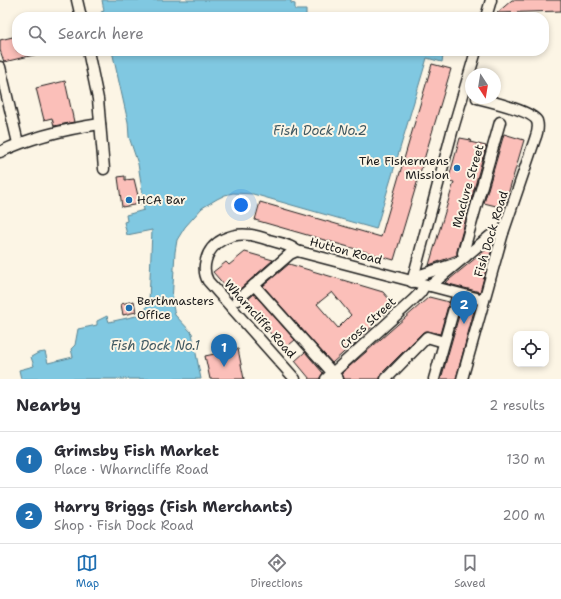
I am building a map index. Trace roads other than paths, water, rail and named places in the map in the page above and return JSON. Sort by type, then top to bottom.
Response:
[{"type":"street","points":[[77,0],[80,12]]},
{"type":"street","points":[[487,12],[491,0]]},
{"type":"street","points":[[89,56],[98,99],[104,169]]},
{"type":"street","points":[[473,68],[475,56]]},
{"type":"street","points":[[0,67],[18,143]]},
{"type":"street","points":[[413,279],[452,132],[465,100]]},
{"type":"street","name":"Fish Dock Road","points":[[462,379],[503,233],[538,133],[537,121],[534,117],[496,104]]},
{"type":"street","name":"Maclure Street","points":[[462,259],[500,122]]},
{"type":"street","points":[[0,152],[18,143],[70,129],[100,124]]},
{"type":"street","name":"Cross Street","points":[[332,377],[427,286],[490,236],[503,233]]},
{"type":"street","name":"Hutton Road","points":[[206,276],[205,263],[210,250],[220,241],[242,234],[291,246],[297,252],[413,279],[427,286],[484,300]]},
{"type":"street","points":[[237,300],[290,254],[297,252]]},
{"type":"street","name":"Cross Street","points":[[413,279],[462,259]]},
{"type":"street","name":"Wharncliffe Road","points":[[206,276],[208,281],[295,379]]},
{"type":"street","points":[[254,285],[332,377]]},
{"type":"street","points":[[434,379],[458,294]]},
{"type":"street","points":[[386,379],[427,337],[444,342]]},
{"type":"street","points":[[395,371],[402,379]]},
{"type":"water","points":[[102,0],[291,0],[291,3],[295,4],[295,10],[306,10],[306,12],[101,12],[104,11]]},
{"type":"water","name":"Fish Dock No.2","points":[[113,56],[443,56],[442,62],[427,58],[376,229],[253,194],[233,193],[225,195],[202,208],[185,227],[177,240],[172,302],[175,315],[192,333],[201,379],[21,379],[19,370],[34,366],[31,357],[38,353],[45,352],[48,363],[73,357],[71,349],[75,345],[78,329],[97,325],[97,321],[107,316],[109,322],[136,316],[144,312],[149,302],[152,230],[127,235],[124,222],[127,221],[126,215],[144,210],[138,164],[129,137],[128,122]]},
{"type":"place","name":"The Fishermens Mission","points":[[457,168]]},
{"type":"place","name":"HCA Bar","points":[[129,200]]},
{"type":"place","name":"Berthmasters Office","points":[[129,308]]},
{"type":"place","name":"Harry Briggs (Fish Merchants)","points":[[464,324]]},
{"type":"place","name":"Grimsby Fish Market","points":[[224,367]]},
{"type":"water label","name":"Fish Dock No.1","points":[[155,345]]}]
